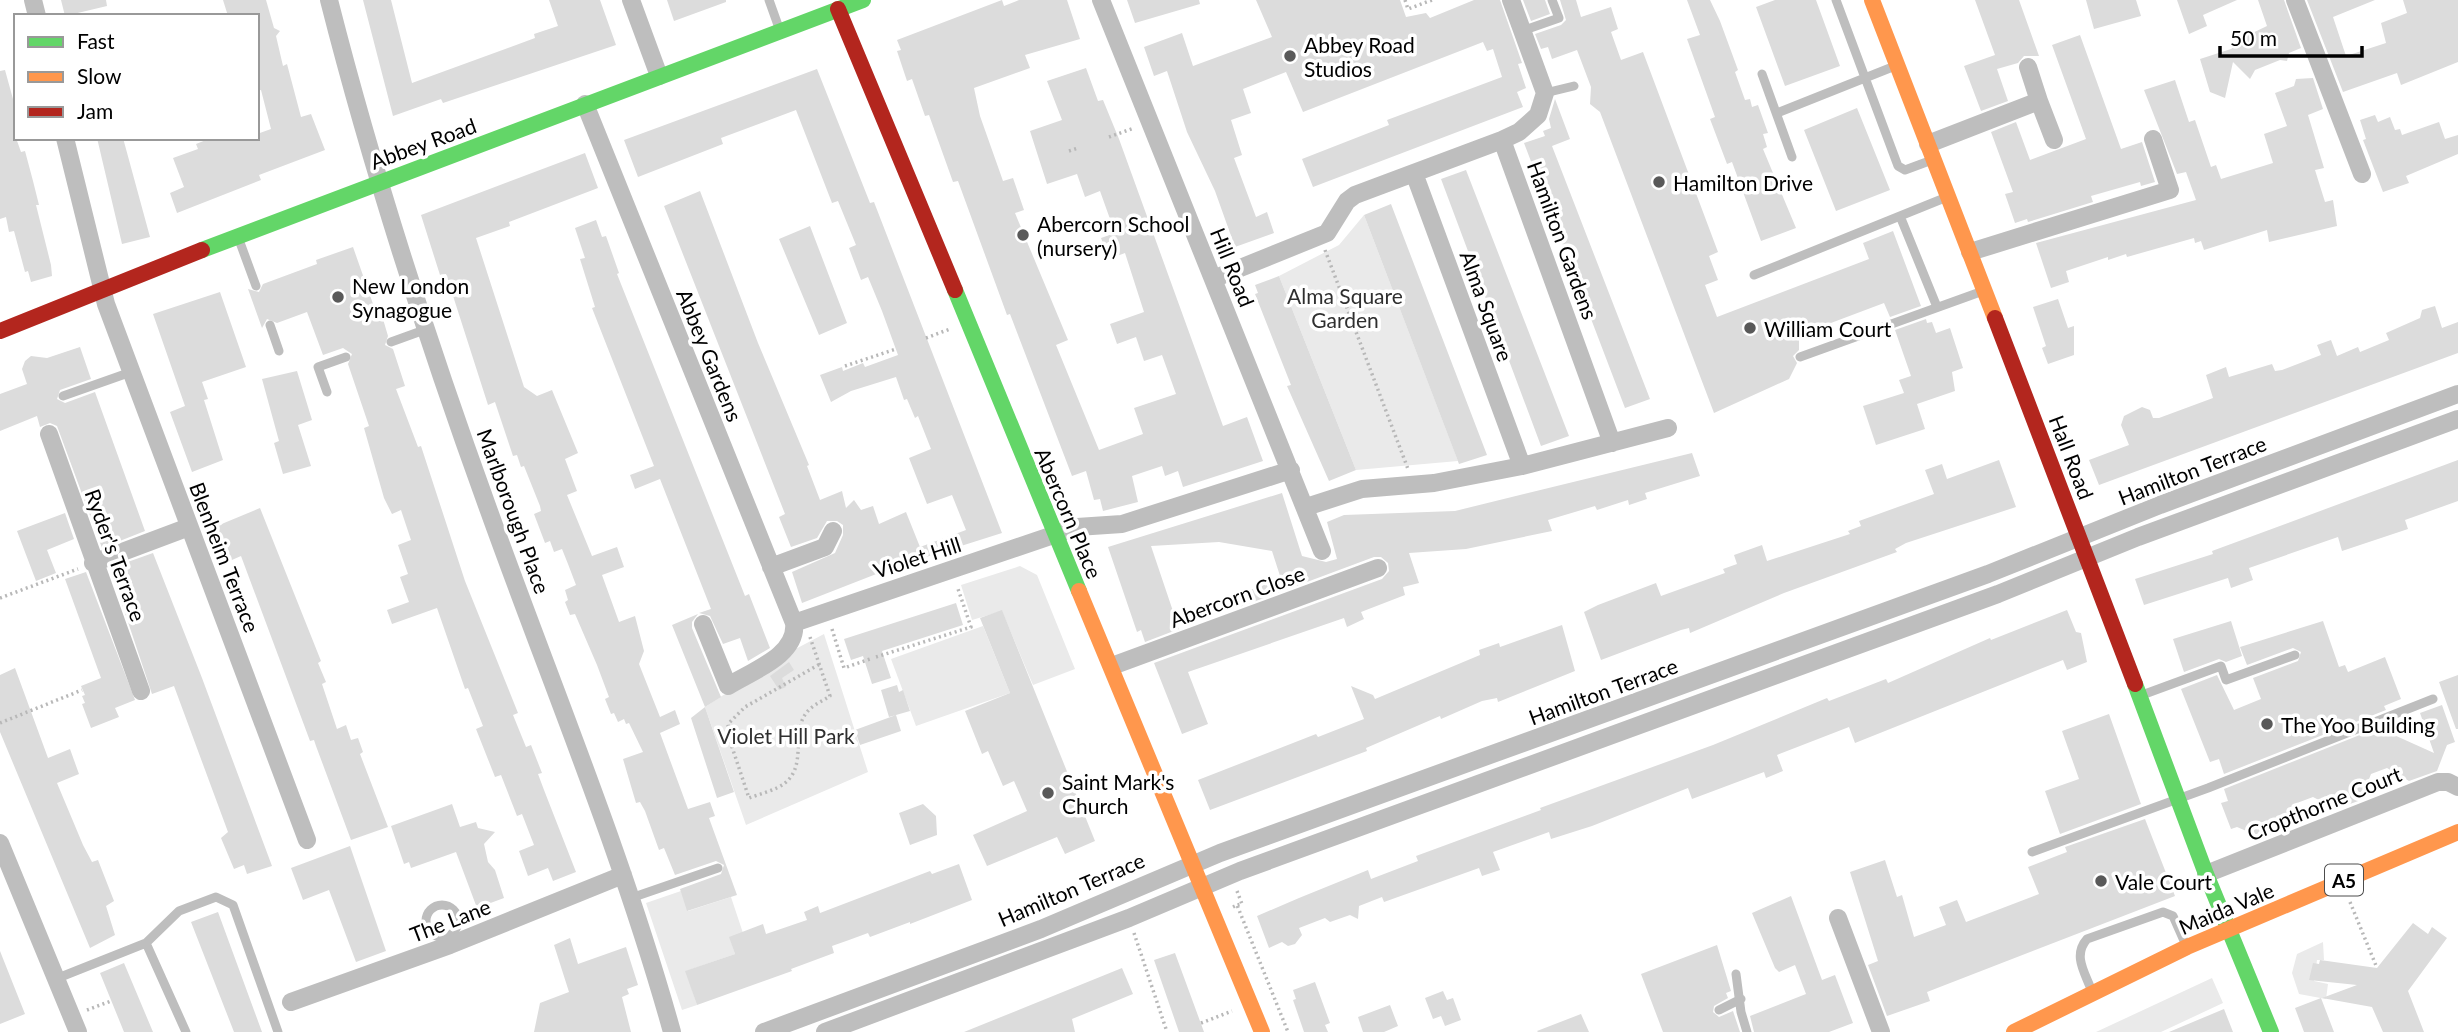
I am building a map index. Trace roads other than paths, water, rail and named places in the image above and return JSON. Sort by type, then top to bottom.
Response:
[{"type":"street","name":"Marlborough Place","points":[[329,0],[379,182],[427,330],[488,509],[623,875],[672,1032]]},
{"type":"street","points":[[631,0],[659,76]]},
{"type":"street","name":"Abbey Road","points":[[0,331],[238,235],[863,0]]},
{"type":"street","name":"Hill Road","points":[[1101,0],[1322,551]]},
{"type":"street","points":[[1213,279],[1326,233],[1347,201],[1355,195],[1502,141],[1529,125],[1538,115],[1545,93],[1511,0]]},
{"type":"street","name":"Hall Road","points":[[1872,0],[2141,695],[2206,874],[2231,930],[2270,1032]]},
{"type":"street","points":[[2295,0],[2362,174]]},
{"type":"street","name":"Abercorn Place","points":[[838,9],[1262,1032]]},
{"type":"street","points":[[2028,67],[2054,140]]},
{"type":"street","points":[[1931,152],[2039,101]]},
{"type":"street","name":"Abbey Gardens","points":[[585,104],[771,566],[799,621]]},
{"type":"street","points":[[1970,252],[2170,190],[2153,139]]},
{"type":"street","name":"Blenheim Terrace","points":[[65,140],[101,289],[307,840]]},
{"type":"street","name":"Hamilton Gardens","points":[[1502,141],[1612,443]]},
{"type":"street","name":"Alma Square","points":[[1414,173],[1522,466]]},
{"type":"street","name":"Hamilton Terrace","points":[[764,1032],[805,1021],[1041,929],[1192,864],[1988,574],[2458,394]]},
{"type":"street","name":"Hamilton Terrace","points":[[825,1032],[1129,918],[1201,887],[1936,617],[2088,557],[2458,419]]},
{"type":"street","points":[[1306,508],[1362,489],[1434,483],[1522,466],[1668,428]]},
{"type":"street","name":"Ryder's Terrace","points":[[49,434],[141,691]]},
{"type":"street","name":"Violet Hill","points":[[799,621],[1077,527],[1122,524],[1291,470]]},
{"type":"street","points":[[93,563],[190,527]]},
{"type":"street","points":[[771,566],[825,547],[833,531]]},
{"type":"street","name":"Abercorn Close","points":[[1112,666],[1378,568]]},
{"type":"street","points":[[703,624],[728,686],[789,647],[796,635],[799,621]]},
{"type":"street","name":"Cropthorne Court","points":[[2206,874],[2438,782],[2448,782],[2458,788]]},
{"type":"street","name":"Maida Vale","points":[[2014,1032],[2187,947],[2458,832]]},
{"type":"street","points":[[0,843],[75,1024]]},
{"type":"street","name":"The Lane","points":[[291,1002],[623,875]]},
{"type":"street","points":[[1838,918],[1881,1032]]},
{"type":"lane","points":[[769,0],[780,30]]},
{"type":"lane","points":[[1522,31],[1559,18],[1552,0]]},
{"type":"lane","points":[[1836,0],[1898,166],[1905,170],[1931,152]]},
{"type":"lane","points":[[1777,113],[1897,65]]},
{"type":"lane","points":[[1762,74],[1792,157]]},
{"type":"lane","points":[[1545,93],[1574,86]]},
{"type":"lane","points":[[1754,275],[1948,197]]},
{"type":"lane","points":[[1900,216],[1937,307]]},
{"type":"lane","points":[[238,235],[256,286]]},
{"type":"lane","points":[[1800,357],[1984,290]]},
{"type":"lane","points":[[270,325],[279,351]]},
{"type":"lane","points":[[391,342],[427,330]]},
{"type":"lane","points":[[327,392],[318,367],[346,357]]},
{"type":"lane","points":[[63,396],[131,372]]},
{"type":"lane","points":[[1930,594],[1936,617]]},
{"type":"lane","points":[[2141,695],[2221,666],[2226,680],[2295,655]]},
{"type":"lane","points":[[2032,852],[2179,799],[2433,699]]},
{"type":"lane","points":[[631,898],[718,867]]},
{"type":"lane","points":[[58,978],[146,943],[179,911],[216,897],[225,899],[233,905],[278,1032]]},
{"type":"lane","points":[[2093,994],[2079,960],[2081,947],[2087,939],[2163,912],[2173,916],[2187,947]]},
{"type":"lane","points":[[146,943],[186,1032]]},
{"type":"lane","points":[[1736,974],[1741,1012],[1747,1032]]},
{"type":"lane","points":[[1719,1010],[1741,999]]},
{"type":"place","name":"Abbey Road Studios","points":[[1290,56]]},
{"type":"place","name":"Hamilton Drive","points":[[1659,182]]},
{"type":"place","name":"Abercorn School (nursery)","points":[[1023,235]]},
{"type":"place","name":"New London Synagogue","points":[[338,297]]},
{"type":"place","name":"William Court","points":[[1750,328]]},
{"type":"place","name":"The Yoo Building","points":[[2267,724]]},
{"type":"place","name":"Saint Mark's Church","points":[[1048,793]]},
{"type":"place","name":"Vale Court","points":[[2101,881]]},
{"type":"park label","name":"Alma Square Garden","points":[[1345,307]]},
{"type":"park label","name":"Violet Hill Park","points":[[786,735]]}]
